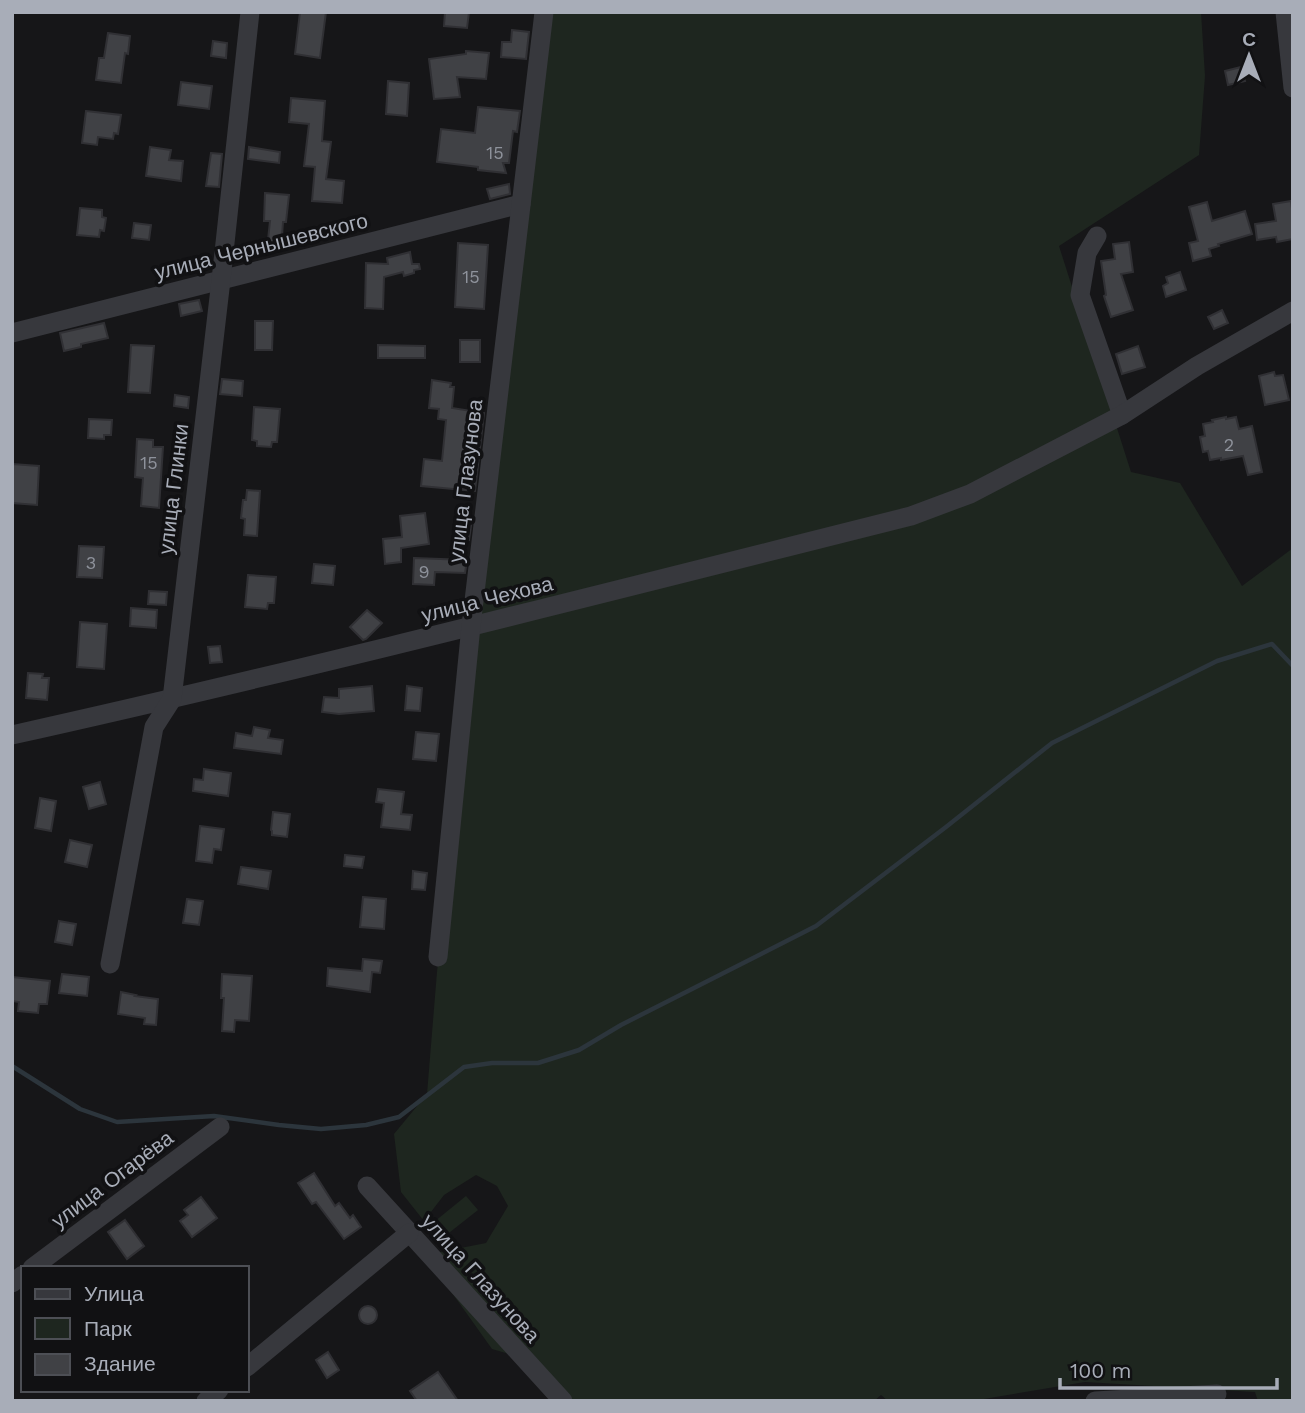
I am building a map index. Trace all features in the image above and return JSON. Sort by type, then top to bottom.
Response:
[{"type":"street","name":"улица Глинки","points":[[110,964],[154,727],[172,699],[250,12]]},
{"type":"street","name":"улица Глазунова","points":[[438,957],[471,626],[544,12]]},
{"type":"street","points":[[1285,12],[1293,88]]},
{"type":"street","name":"улица Чернышевского","points":[[12,333],[521,204]]},
{"type":"street","points":[[1097,236],[1087,253],[1080,295],[1122,415]]},
{"type":"street","name":"улица Чехова","points":[[12,735],[172,699],[911,516],[970,494],[1122,415],[1197,366],[1293,311]]},
{"type":"street","name":"улица Огарёва","points":[[35,1266],[220,1127]]},
{"type":"street","name":"улица Глазунова","points":[[367,1186],[562,1401]]},
{"type":"street","points":[[248,1366],[409,1233]]},
{"type":"street","points":[[1095,1401],[1217,1394]]},
{"type":"green space","points":[[549,12],[1201,12],[1205,76],[1199,155],[1059,246],[1131,472],[1180,483],[1242,586],[1293,548],[1293,1401],[1258,1401],[1255,1392],[1085,1382],[972,1401],[888,1401],[881,1395],[874,1401],[568,1401],[526,1359],[492,1349],[425,1255],[486,1243],[508,1206],[497,1186],[476,1175],[444,1195],[424,1221],[401,1192],[394,1134],[427,1094],[437,972],[511,290]]},
{"type":"green space","points":[[466,1196],[478,1210],[445,1236],[434,1222]]},
{"type":"building","points":[[300,12],[326,12],[320,58],[295,54]]},
{"type":"building","points":[[445,12],[469,12],[467,28],[444,26]]},
{"type":"building","points":[[512,30],[529,32],[526,59],[501,57],[502,42],[511,42]]},
{"type":"building","points":[[108,33],[130,36],[121,83],[96,80],[99,58],[104,58]]},
{"type":"building","points":[[213,41],[227,43],[226,58],[211,56]]},
{"type":"building","points":[[466,51],[489,53],[486,79],[457,77],[460,97],[434,99],[429,59],[466,54]]},
{"type":"building","points":[[1241,67],[1245,81],[1228,85],[1225,71]]},
{"type":"building","points":[[388,81],[409,83],[407,116],[386,114]]},
{"type":"building","points":[[181,82],[212,86],[209,109],[178,105]]},
{"type":"building","points":[[291,98],[325,101],[322,141],[331,142],[326,179],[344,181],[342,203],[312,201],[315,167],[304,166],[309,124],[289,122]]},
{"type":"building","points":[[478,107],[520,111],[517,132],[513,131],[509,163],[503,163],[506,173],[437,162],[441,129],[475,133]]},
{"type":"building","points":[[86,111],[121,115],[118,134],[114,133],[113,139],[98,137],[97,145],[82,143]]},
{"type":"building","points":[[150,147],[171,150],[169,160],[183,161],[181,181],[146,176]]},
{"type":"building","points":[[249,147],[280,152],[279,163],[248,159]]},
{"type":"building","points":[[211,153],[222,154],[219,187],[206,186]]},
{"type":"building","points":[[509,184],[510,194],[490,199],[487,189]]},
{"type":"building","points":[[265,193],[289,195],[281,250],[267,249],[270,221],[264,221]]},
{"type":"building","points":[[1291,201],[1293,239],[1277,242],[1276,237],[1257,240],[1255,224],[1276,221],[1273,204]]},
{"type":"building","points":[[1207,202],[1212,221],[1245,211],[1252,234],[1218,244],[1219,246],[1209,249],[1211,256],[1193,261],[1189,243],[1198,241],[1189,207]]},
{"type":"building","points":[[80,208],[102,210],[102,217],[106,218],[104,231],[100,230],[99,237],[77,235]]},
{"type":"building","points":[[134,223],[151,225],[149,240],[132,238]]},
{"type":"building","points":[[1129,242],[1133,272],[1121,274],[1133,310],[1111,317],[1104,296],[1101,261],[1115,259],[1113,244]]},
{"type":"building","points":[[458,243],[488,245],[484,309],[455,307]]},
{"type":"building","points":[[410,252],[412,264],[419,264],[420,269],[404,276],[403,272],[384,277],[383,309],[365,308],[366,263],[388,264],[387,258]]},
{"type":"building","points":[[1180,272],[1186,290],[1166,297],[1163,286],[1168,283],[1166,277]]},
{"type":"building","points":[[199,300],[202,311],[181,316],[179,304]]},
{"type":"building","points":[[1222,310],[1228,323],[1214,329],[1208,317]]},
{"type":"building","points":[[255,321],[273,321],[272,350],[255,350]]},
{"type":"building","points":[[104,323],[108,338],[64,351],[60,333]]},
{"type":"building","points":[[460,340],[480,340],[480,362],[460,362]]},
{"type":"building","points":[[131,345],[154,346],[150,393],[128,392]]},
{"type":"building","points":[[378,345],[425,346],[425,358],[378,358]]},
{"type":"building","points":[[1138,346],[1145,367],[1122,374],[1116,354]]},
{"type":"building","points":[[1274,372],[1275,376],[1283,375],[1289,400],[1265,405],[1259,376]]},
{"type":"building","points":[[222,379],[243,381],[242,396],[220,394]]},
{"type":"building","points":[[432,380],[451,383],[450,387],[454,387],[452,408],[484,413],[475,491],[421,486],[424,459],[442,461],[446,420],[438,419],[439,409],[429,408]]},
{"type":"building","points":[[175,395],[189,397],[188,408],[174,406]]},
{"type":"building","points":[[254,407],[280,409],[277,442],[272,442],[271,447],[257,446],[257,441],[252,440]]},
{"type":"building","points":[[1236,417],[1239,429],[1252,426],[1262,472],[1248,475],[1243,456],[1210,460],[1208,451],[1203,452],[1200,437],[1205,436],[1203,424]]},
{"type":"building","points":[[89,419],[112,420],[111,435],[104,435],[104,439],[88,438]]},
{"type":"building","points":[[137,439],[153,440],[153,447],[163,447],[159,508],[141,506],[143,478],[135,477]]},
{"type":"building","points":[[12,464],[39,466],[37,505],[12,503]]},
{"type":"building","points":[[247,490],[260,491],[257,536],[244,535],[245,519],[241,518]]},
{"type":"building","points":[[425,513],[429,544],[401,548],[401,562],[385,564],[383,539],[402,537],[400,516]]},
{"type":"building","points":[[471,526],[469,540],[457,541],[455,528]]},
{"type":"building","points":[[79,546],[104,547],[102,578],[77,577]]},
{"type":"building","points":[[414,558],[467,560],[465,573],[435,572],[434,585],[413,584]]},
{"type":"building","points":[[314,564],[335,566],[333,585],[312,583]]},
{"type":"building","points":[[248,575],[276,577],[274,603],[268,603],[267,609],[245,607]]},
{"type":"building","points":[[149,591],[167,592],[166,605],[148,604]]},
{"type":"building","points":[[131,608],[157,610],[156,628],[130,626]]},
{"type":"building","points":[[367,610],[382,623],[363,640],[350,627]]},
{"type":"building","points":[[80,622],[107,624],[104,669],[77,667]]},
{"type":"building","points":[[220,646],[222,662],[210,663],[208,647]]},
{"type":"building","points":[[28,673],[43,674],[42,678],[49,678],[47,700],[26,698]]},
{"type":"building","points":[[372,686],[374,711],[339,714],[322,712],[324,697],[339,698],[339,689]]},
{"type":"building","points":[[407,686],[422,688],[420,711],[405,710]]},
{"type":"building","points":[[254,727],[270,730],[268,738],[283,740],[281,754],[234,748],[236,733],[252,736]]},
{"type":"building","points":[[416,732],[439,734],[436,761],[413,759]]},
{"type":"building","points":[[204,769],[231,773],[228,796],[193,791],[194,779],[203,780]]},
{"type":"building","points":[[100,782],[106,804],[89,809],[83,787]]},
{"type":"building","points":[[378,789],[404,792],[401,814],[412,815],[410,830],[381,827],[384,803],[376,802]]},
{"type":"building","points":[[40,798],[56,801],[51,831],[35,828]]},
{"type":"building","points":[[273,812],[290,814],[287,837],[272,835]]},
{"type":"building","points":[[200,826],[224,829],[221,850],[214,849],[212,863],[196,861]]},
{"type":"building","points":[[70,840],[92,845],[87,867],[65,862]]},
{"type":"building","points":[[345,855],[364,857],[362,868],[344,866]]},
{"type":"building","points":[[241,867],[271,871],[268,889],[238,884]]},
{"type":"building","points":[[413,871],[427,873],[425,890],[412,889]]},
{"type":"building","points":[[363,897],[386,899],[384,929],[360,927]]},
{"type":"building","points":[[187,899],[203,901],[199,925],[183,923]]},
{"type":"building","points":[[59,921],[76,924],[72,945],[55,942]]},
{"type":"building","points":[[363,959],[382,961],[380,973],[372,972],[370,992],[327,986],[328,968],[362,971]]},
{"type":"building","points":[[62,974],[89,977],[87,996],[59,993]]},
{"type":"building","points":[[222,974],[252,976],[249,1021],[235,1020],[234,1032],[222,1031]]},
{"type":"building","points":[[12,977],[50,981],[47,1004],[39,1004],[38,1013],[18,1011],[19,1002],[12,1001]]},
{"type":"building","points":[[121,992],[158,999],[156,1025],[144,1024],[145,1018],[118,1014]]},
{"type":"building","points":[[314,1173],[335,1206],[339,1203],[350,1218],[353,1215],[361,1227],[344,1239],[316,1202],[312,1204],[298,1183]]},
{"type":"building","points":[[201,1197],[217,1218],[192,1237],[180,1221],[188,1215],[184,1210]]},
{"type":"building","points":[[125,1220],[144,1246],[127,1259],[108,1232]]},
{"type":"building","points":[[364,1306],[372,1306],[377,1315],[375,1322],[364,1324],[359,1319],[359,1311]]},
{"type":"building","points":[[328,1352],[339,1370],[327,1378],[316,1360]]},
{"type":"building","points":[[438,1372],[458,1401],[417,1401],[410,1391]]},
{"type":"waterway","points":[[12,1066],[80,1109],[117,1122],[214,1116],[321,1129],[366,1125],[399,1117],[464,1067],[492,1063],[538,1063],[579,1050],[621,1025],[816,926],[1052,743],[1217,661],[1272,644],[1293,666]]}]
